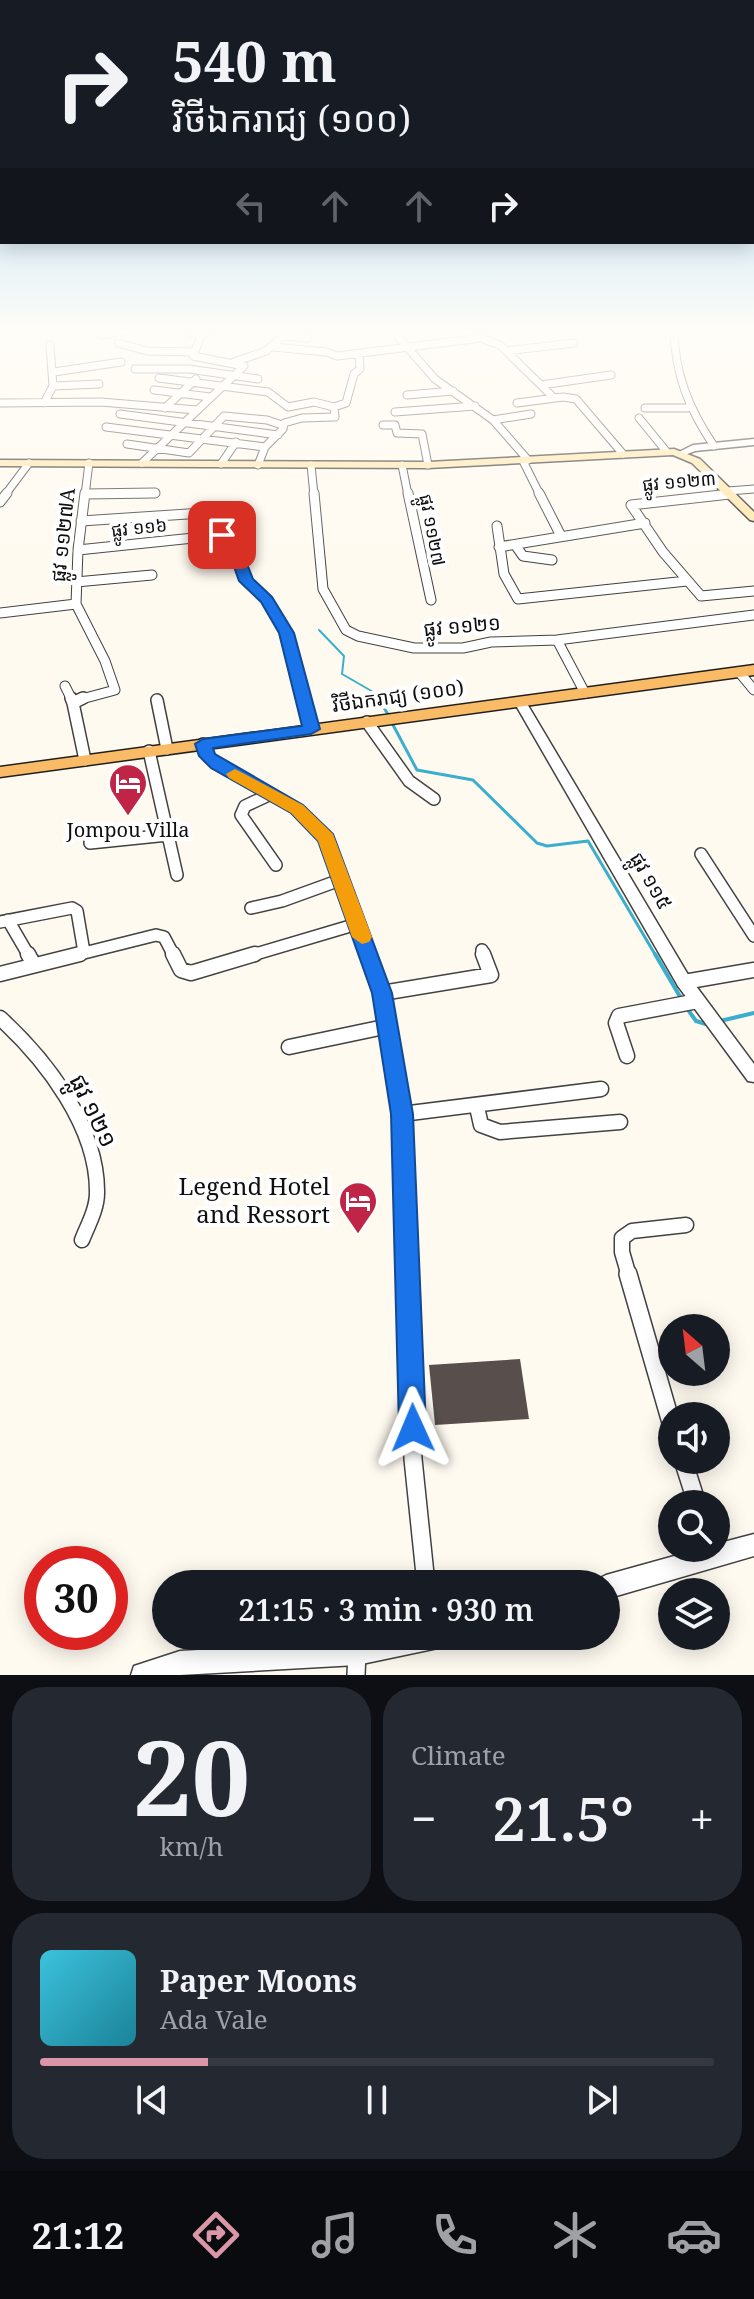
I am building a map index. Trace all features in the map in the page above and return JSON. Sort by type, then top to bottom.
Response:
[{"type":"main road","points":[[0,463],[428,465],[666,451],[682,453],[696,461],[754,518]]},
{"type":"main road","name":"វិថីឯករាជ្យ (១០០)","points":[[0,772],[746,671]]},
{"type":"street","points":[[165,408],[127,444],[189,453],[228,415],[282,425],[296,419],[335,417],[334,408]]},
{"type":"street","points":[[183,408],[197,410]]},
{"type":"street","points":[[395,412],[446,408]]},
{"type":"street","points":[[478,408],[493,420],[526,461],[561,536]]},
{"type":"street","points":[[584,408],[623,454]]},
{"type":"street","points":[[687,408],[714,446]]},
{"type":"street","points":[[142,463],[197,410]]},
{"type":"street","points":[[120,414],[278,435]]},
{"type":"street","points":[[493,420],[531,414]]},
{"type":"street","points":[[639,418],[666,451]]},
{"type":"street","points":[[221,464],[257,419]]},
{"type":"street","points":[[258,465],[265,447],[283,429],[282,425]]},
{"type":"street","points":[[383,425],[395,425],[397,433],[422,434],[428,465]]},
{"type":"street","points":[[106,427],[265,447]]},
{"type":"street","points":[[682,453],[693,448],[754,442]]},
{"type":"street","points":[[0,502],[29,463]]},
{"type":"street","name":"ផ្លូវ ១១២៧A","points":[[73,703],[77,699],[106,695],[115,690],[105,661],[76,604],[78,550],[89,463]]},
{"type":"street","name":"ផ្លូវ ១១២១","points":[[311,465],[323,589],[346,630],[389,644],[426,649],[463,648],[518,640],[557,640],[754,615]]},
{"type":"street","name":"ផ្លូវ ១១២៧","points":[[402,465],[413,510],[415,540],[431,600]]},
{"type":"street","name":"ផ្លូវ ១១២៣","points":[[645,523],[632,503],[754,489]]},
{"type":"street","points":[[85,494],[155,493]]},
{"type":"street","points":[[81,521],[218,512]]},
{"type":"street","points":[[499,547],[645,523],[701,596],[754,591]]},
{"type":"street","points":[[497,526],[501,542],[499,547],[511,591],[518,599],[687,581]]},
{"type":"street","name":"ផ្លូវ ១១៦","points":[[78,550],[222,535],[231,539],[246,581],[267,600],[286,633],[311,729]]},
{"type":"street","points":[[516,546],[523,556],[552,560]]},
{"type":"street","points":[[76,582],[152,575]]},
{"type":"street","points":[[0,613],[76,604]]},
{"type":"street","points":[[557,640],[585,693]]},
{"type":"street","points":[[746,671],[754,690]]},
{"type":"street","points":[[65,686],[73,703],[85,760]]},
{"type":"street","points":[[157,700],[167,749]]},
{"type":"street","name":"ផ្លូវ ១១៥","points":[[520,702],[684,982],[754,1076]]},
{"type":"street","points":[[373,721],[409,781],[434,799]]},
{"type":"street","points":[[203,744],[208,756],[217,764],[297,809],[327,838],[382,993],[402,1114],[413,1459],[425,1570]]},
{"type":"street","points":[[149,751],[177,875]]},
{"type":"street","points":[[271,794],[245,806],[241,815],[276,865]]},
{"type":"street","points":[[90,843],[168,835]]},
{"type":"street","points":[[701,854],[754,936]]},
{"type":"street","points":[[251,908],[282,901],[340,880]]},
{"type":"street","points":[[34,965],[4,921],[72,908],[77,911],[84,952]]},
{"type":"street","points":[[0,974],[161,935],[181,970],[191,973],[357,924]]},
{"type":"street","points":[[382,993],[491,975],[482,950]]},
{"type":"street","points":[[684,982],[754,970]]},
{"type":"street","points":[[627,1056],[616,1023],[619,1016],[702,1007]]},
{"type":"street","name":"ផ្លូវ ១២១","points":[[0,1018],[44,1065],[60,1089],[95,1166],[97,1196],[82,1240]]},
{"type":"street","points":[[289,1047],[389,1026]]},
{"type":"street","points":[[402,1114],[477,1107],[601,1089]]},
{"type":"street","points":[[477,1107],[481,1125],[500,1132],[620,1122]]},
{"type":"street","points":[[665,1402],[622,1252],[622,1238],[632,1231],[686,1225]]},
{"type":"street","points":[[730,1549],[754,1545]]},
{"type":"street","points":[[620,1582],[682,1562]]},
{"type":"street","points":[[143,1675],[180,1663],[357,1664],[396,1650]]},
{"type":"building","points":[[520,1359],[529,1419],[435,1425],[429,1365]]},
{"type":"waterway","points":[[319,630],[344,656],[342,674],[375,693],[379,700]]},
{"type":"waterway","points":[[378,698],[389,716]]},
{"type":"waterway","points":[[392,723],[417,770],[473,780],[537,843],[547,846],[588,841],[656,956]]},
{"type":"waterway","points":[[655,954],[682,1000]]},
{"type":"waterway","points":[[686,1007],[696,1021],[709,1025]]},
{"type":"waterway","points":[[720,1021],[754,1013]]},
{"type":"slow traffic","points":[[235,774],[297,809],[327,838],[362,937]]},
{"type":"place","name":"Jompou Villa","points":[[128,817]]},
{"type":"place","name":"Legend Hotel and Ressort","points":[[358,1235]]},
{"type":"route","points":[[222,535],[231,539],[246,581],[274,609],[286,633],[311,729],[203,744],[208,756],[217,764],[297,809],[327,838],[382,993],[402,1114],[408,1214],[413,1428]]}]
